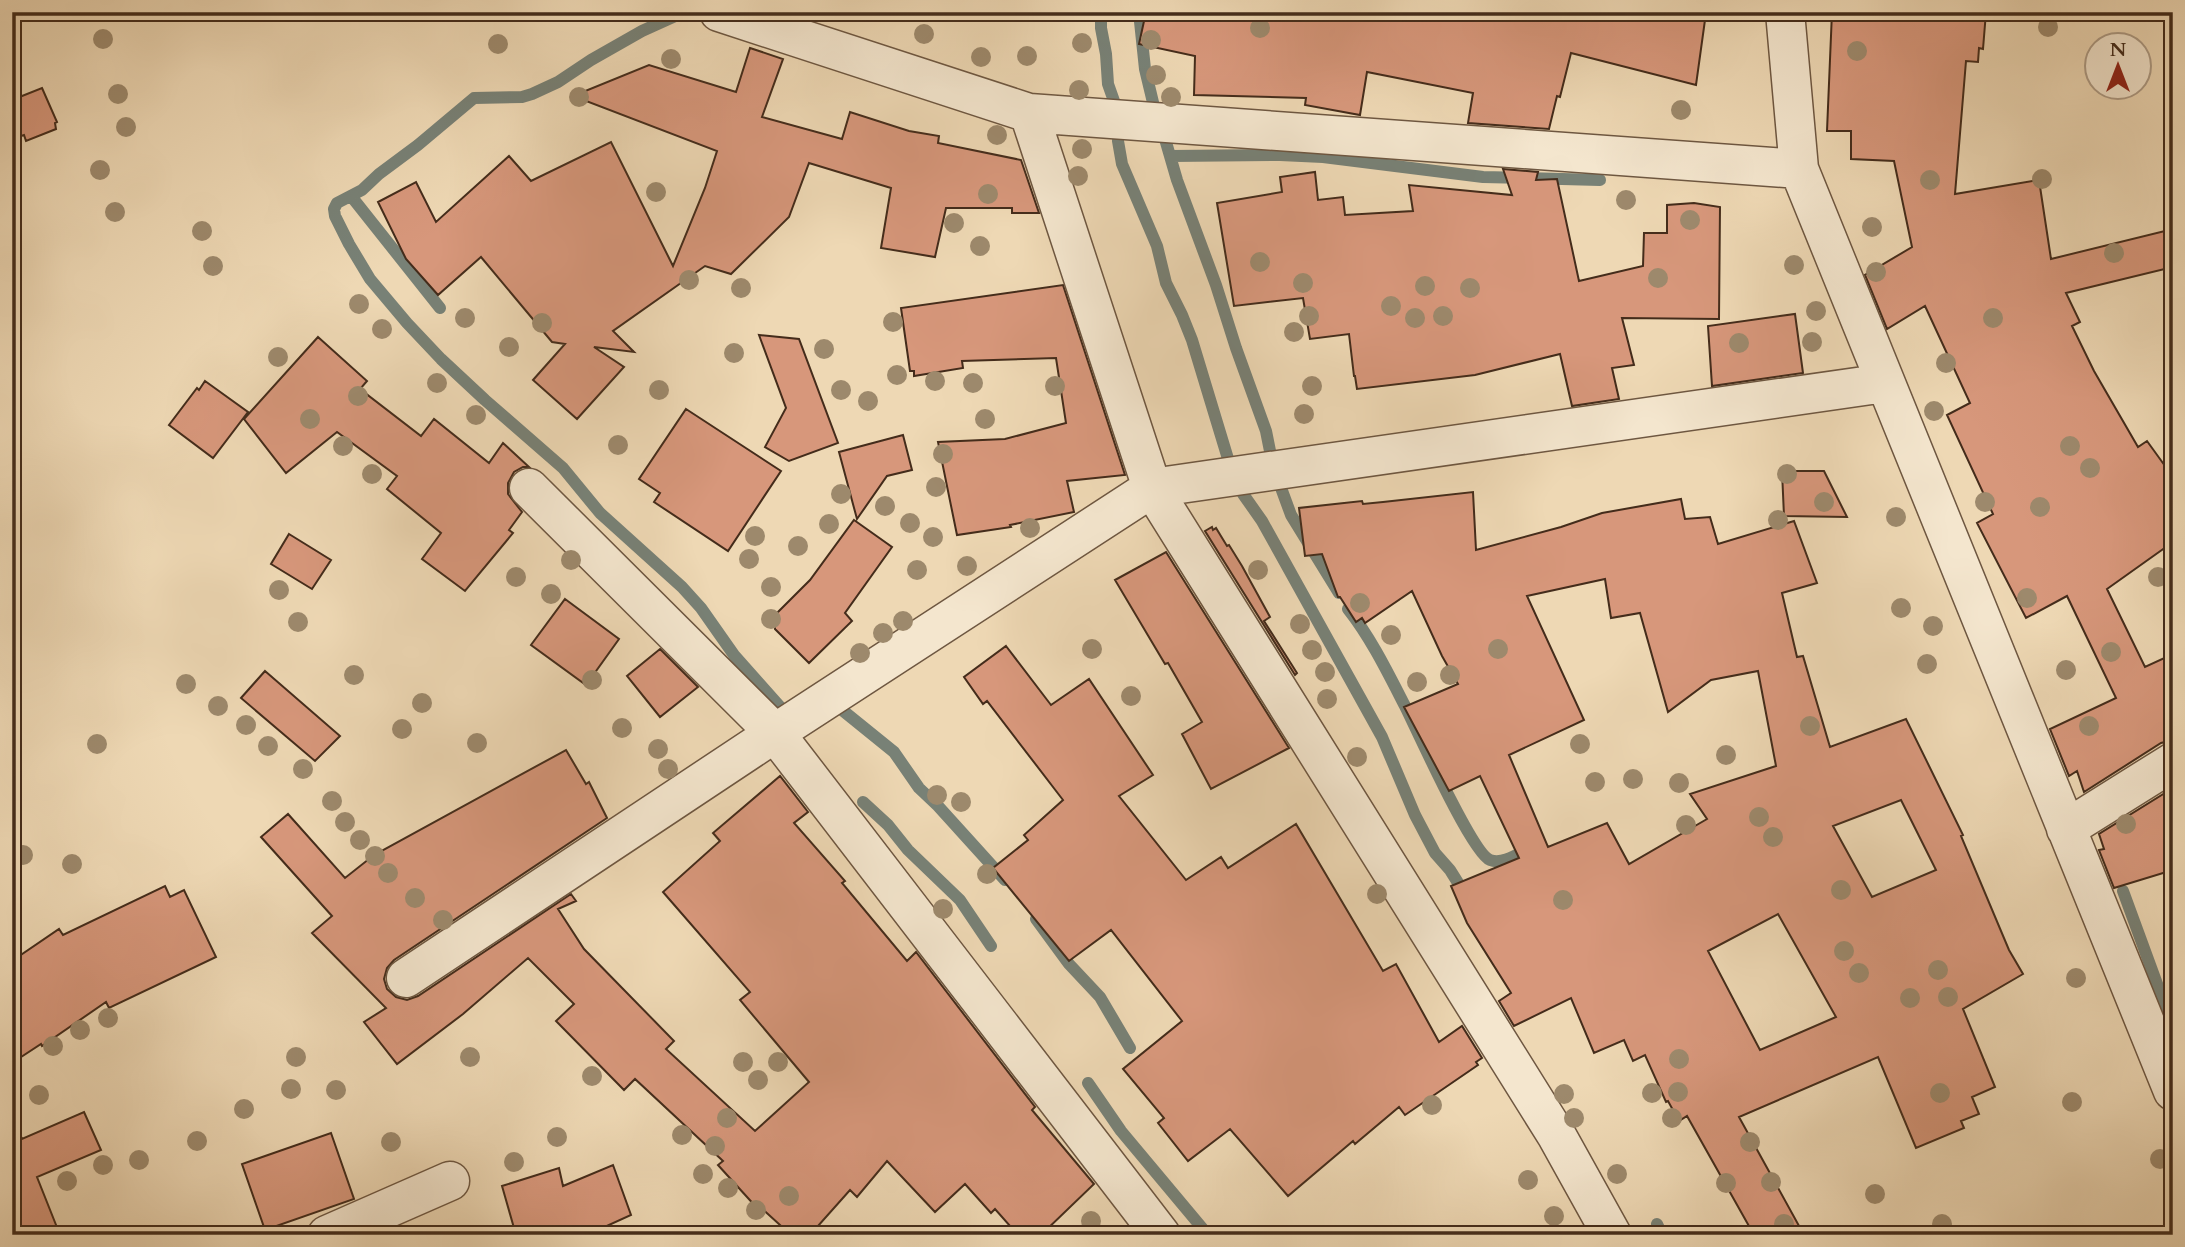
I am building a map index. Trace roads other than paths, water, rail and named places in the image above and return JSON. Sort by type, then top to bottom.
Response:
[{"type":"street","points":[[719,12],[1029,113],[1799,169]]},
{"type":"street","points":[[1785,12],[1799,169],[2173,1091]]},
{"type":"street","points":[[1029,113],[1152,488],[1557,1136],[1612,1235]]},
{"type":"street","points":[[407,978],[775,733],[1152,488],[1885,383]]},
{"type":"street","points":[[530,488],[775,733],[1161,1235]]},
{"type":"street","points":[[2066,829],[2173,762]]},
{"type":"street","points":[[327,1235],[450,1181]]},
{"type":"waterway","points":[[684,12],[642,31],[558,82],[532,94],[522,97],[474,98],[362,190],[337,203],[335,216],[370,279],[407,323],[485,400],[563,468],[600,513],[682,587],[701,608],[734,655],[790,718]]},
{"type":"waterway","points":[[1101,12],[1108,84],[1120,118],[1118,141],[1122,164],[1157,246],[1166,283],[1192,340],[1232,472]]},
{"type":"waterway","points":[[1139,12],[1145,69],[1156,115],[1266,431],[1273,466],[1291,515],[1339,593]]},
{"type":"waterway","points":[[1171,156],[1323,157],[1483,177],[1600,180]]},
{"type":"waterway","points":[[351,196],[440,308]]},
{"type":"waterway","points":[[1236,481],[1262,521],[1382,737],[1415,815],[1435,853],[1465,894]]},
{"type":"waterway","points":[[1348,609],[1379,656],[1458,815],[1482,852],[1490,860],[1500,861],[1530,848]]},
{"type":"waterway","points":[[831,701],[894,752],[919,788],[1005,880]]},
{"type":"waterway","points":[[863,802],[960,900],[991,946]]},
{"type":"waterway","points":[[2123,891],[2173,1036]]},
{"type":"waterway","points":[[1036,919],[1069,964],[1100,997],[1130,1048]]},
{"type":"waterway","points":[[1088,1083],[1121,1131],[1208,1235]]},
{"type":"waterway","points":[[1657,1224],[1662,1235]]}]
